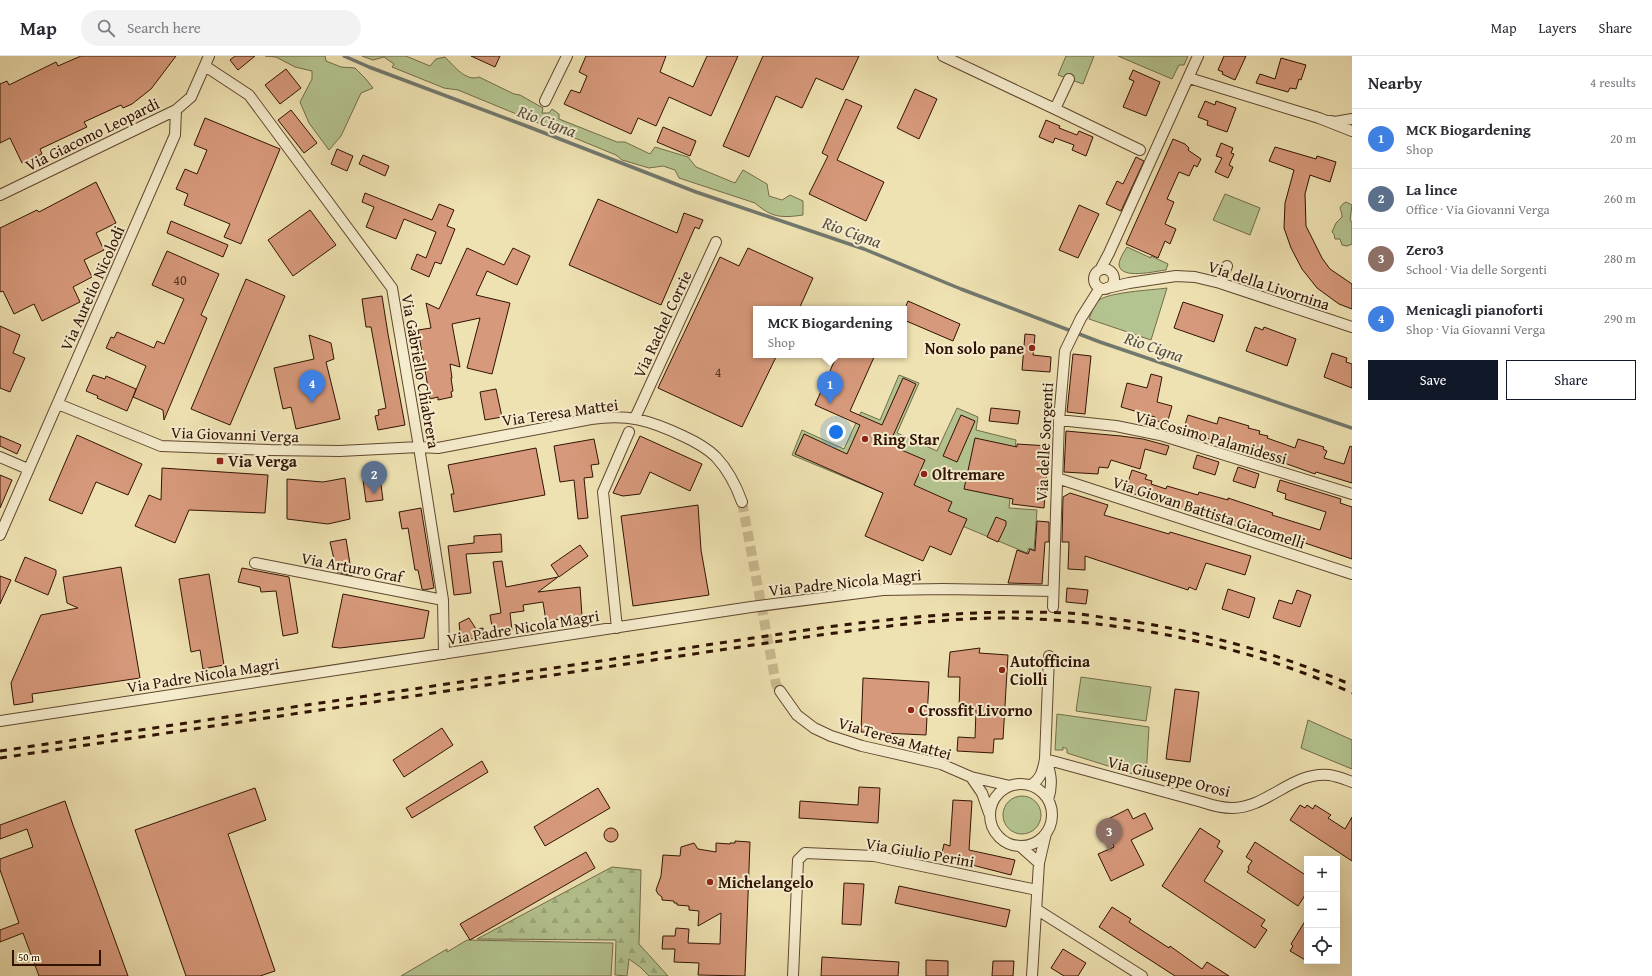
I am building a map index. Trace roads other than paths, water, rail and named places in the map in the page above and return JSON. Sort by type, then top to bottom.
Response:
[{"type":"street","points":[[545,101],[567,56]]},
{"type":"street","points":[[943,56],[1140,150]]},
{"type":"street","points":[[1129,283],[1108,271],[1096,273],[1094,278],[1095,284],[1103,288],[1114,282],[1108,271],[1109,253],[1198,56]]},
{"type":"street","points":[[176,110],[191,97],[207,61]]},
{"type":"street","name":"Via Gabriello Chiabrera","points":[[207,61],[249,96],[392,288],[443,600],[444,654]]},
{"type":"street","points":[[1189,78],[1335,122],[1352,119]]},
{"type":"street","points":[[1055,109],[1070,79]]},
{"type":"street","name":"Via Giacomo Leopardi","points":[[0,195],[176,110]]},
{"type":"street","name":"Via Aurelio Nicolodi","points":[[0,535],[175,134],[176,110]]},
{"type":"street","points":[[1320,118],[1352,131]]},
{"type":"street","name":"Via Rachel Corrie","points":[[635,418],[716,242]]},
{"type":"street","points":[[1220,283],[1227,266]]},
{"type":"street","name":"Via della Livornina","points":[[1103,288],[1176,276],[1195,277],[1220,283],[1352,327]]},
{"type":"street","name":"Via delle Sorgenti","points":[[1053,607],[1059,420],[1064,358],[1080,318],[1103,288]]},
{"type":"street","name":"Via Giovanni Verga","points":[[58,404],[161,446],[340,451],[419,447]]},
{"type":"street","name":"Via Teresa Mattei","points":[[419,447],[438,448],[605,418],[635,418],[648,421],[668,429],[690,439],[711,452],[728,472],[736,486],[742,502]]},
{"type":"street","name":"Via Cosimo Palamidessi","points":[[1059,420],[1116,426],[1160,435],[1352,494]]},
{"type":"street","points":[[617,628],[603,492],[629,432]]},
{"type":"street","points":[[0,457],[28,469]]},
{"type":"street","name":"Via Giovan Battista Giacomelli","points":[[1057,478],[1352,574]]},
{"type":"street","name":"Via Arturo Graf","points":[[255,564],[443,600]]},
{"type":"street","name":"Via Padre Nicola Magri","points":[[0,721],[762,606],[883,590],[943,589],[1053,591]]},
{"type":"street","points":[[1031,786],[1039,778],[1043,771],[1045,759],[1049,656]]},
{"type":"street","name":"Via Teresa Mattei","points":[[780,691],[797,715],[814,728],[824,733],[862,746],[941,764],[971,777],[1010,786]]},
{"type":"street","points":[[1045,759],[1051,770],[1052,780],[1048,800]]},
{"type":"street","name":"Via Giuseppe Orosi","points":[[1045,759],[1228,808],[1245,806],[1257,802],[1297,781],[1317,775],[1334,775],[1352,782]]},
{"type":"street","points":[[971,777],[982,793],[990,813],[991,824],[996,835],[1006,843],[1020,846],[1036,842],[1046,833]]},
{"type":"street","points":[[990,813],[994,799],[1010,786],[1024,784],[1031,786],[1041,791],[1048,800],[1052,817],[1046,833],[1039,863],[1032,976]]},
{"type":"street","points":[[1020,846],[1039,863]]},
{"type":"street","name":"Via Giulio Perini","points":[[793,976],[798,860],[805,853],[874,856],[1037,890]]},
{"type":"street","points":[[1036,909],[1142,976]]},
{"type":"waterway","name":"Rio Cigna","points":[[344,56],[369,67],[696,192],[864,249],[961,289],[1100,342],[1352,428]]},
{"type":"tunnel","points":[[742,502],[776,684],[780,691]]},
{"type":"railway","points":[[0,751],[820,628],[881,620],[973,613],[1034,612],[1076,614],[1138,622],[1170,628],[1262,652],[1293,662],[1352,685]]},
{"type":"railway","points":[[0,758],[820,635],[912,624],[980,618],[1092,623],[1182,638],[1226,648],[1269,661],[1312,676],[1352,693]]},
{"type":"place","name":"Non solo pane","points":[[1032,348]]},
{"type":"place","name":"Menicagli pianoforti","points":[[312,403]]},
{"type":"place","name":"MCK Biogardening","points":[[830,404]]},
{"type":"place","name":"Ring Star","points":[[865,439]]},
{"type":"place","name":"Via Verga","points":[[220,461]]},
{"type":"place","name":"Oltremare","points":[[924,474]]},
{"type":"place","name":"La lince","points":[[374,494]]},
{"type":"place","name":"Autofficina Ciolli","points":[[1002,670]]},
{"type":"place","name":"Crossfit Livorno","points":[[911,710]]},
{"type":"place","name":"Zero3","points":[[1109,851]]},
{"type":"place","name":"Michelangelo","points":[[710,882]]}]
